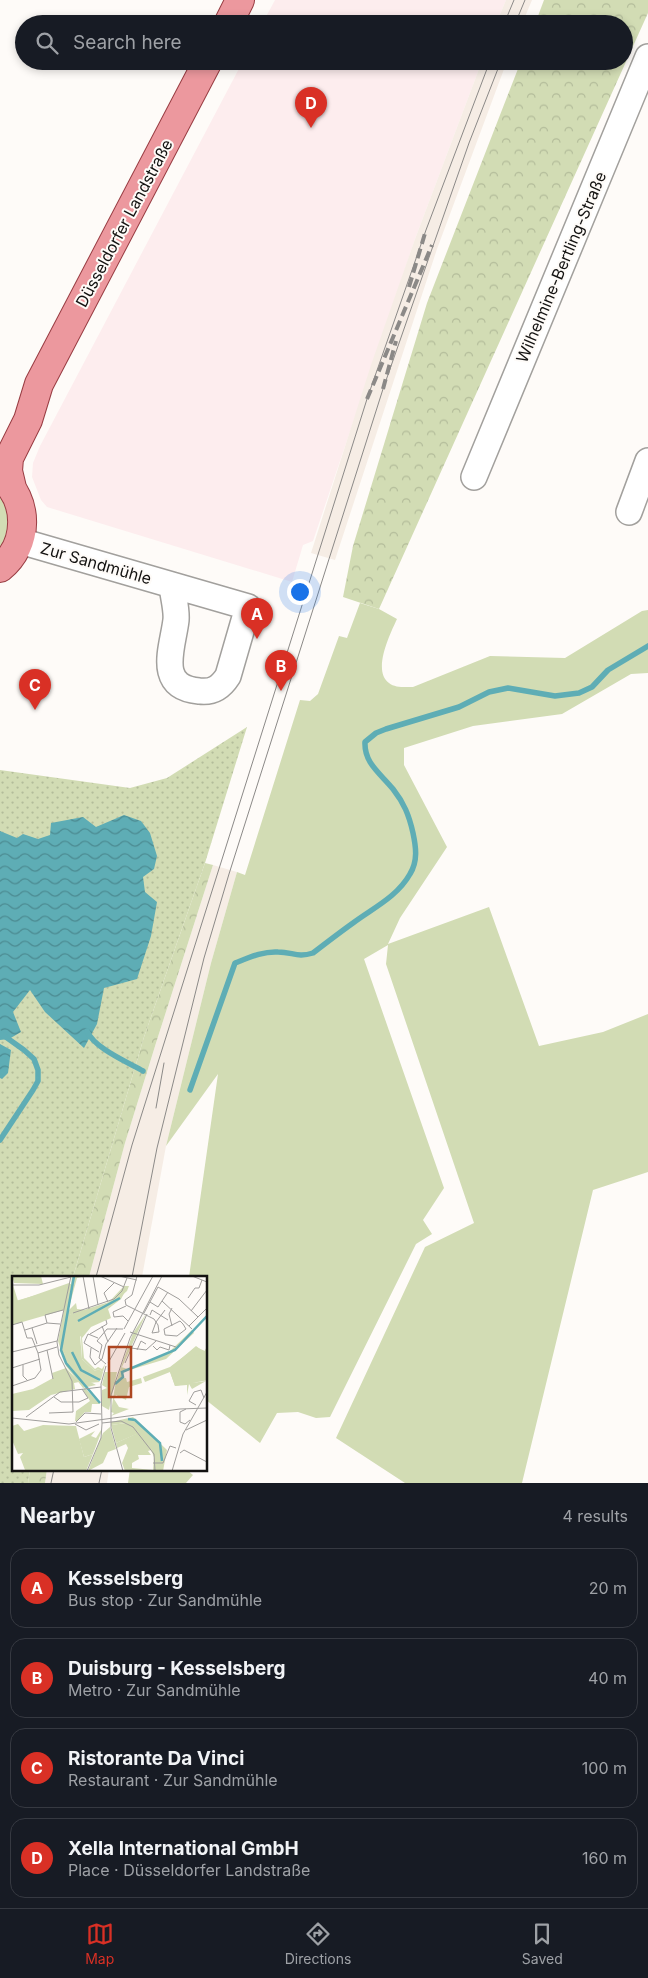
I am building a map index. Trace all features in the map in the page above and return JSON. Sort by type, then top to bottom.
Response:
[{"type":"main road","points":[[232,15],[240,0]]},
{"type":"main road","name":"Düsseldorfer Landstraße","points":[[20,541],[23,528],[22,514],[18,500],[6,482],[9,458],[28,420],[39,384],[203,70]]},
{"type":"main road","name":"Düsseldorfer Landstraße","points":[[0,434],[10,415],[39,384]]},
{"type":"main road","points":[[0,568],[14,553],[20,541]]},
{"type":"street","name":"Wilhelmine-Bertling-Straße","points":[[474,477],[648,57]]},
{"type":"street","points":[[628,512],[648,461]]},
{"type":"street","name":"Zur Sandmühle","points":[[20,541],[172,585]]},
{"type":"shaded area","points":[[275,0],[506,0],[500,15],[267,15]]},
{"type":"shaded area","points":[[506,0],[532,0],[526,15],[500,15]]},
{"type":"shaded area","points":[[238,70],[479,70],[415,239],[313,541],[303,545],[292,582],[47,507],[41,500],[32,477],[33,463],[40,446]]},
{"type":"shaded area","points":[[479,70],[504,70],[437,249],[335,560],[311,553],[371,365],[415,239]]},
{"type":"shaded area","points":[[213,865],[237,872],[211,963],[166,1146],[142,1276],[89,1276],[125,1143]]},
{"type":"shaded area","points":[[47,1470],[109,1470],[107,1483],[45,1483]]},
{"type":"green space","points":[[544,0],[648,0],[648,13],[633,46],[633,15],[538,15]]},
{"type":"green space","points":[[518,70],[622,70],[379,609],[343,597],[353,546],[427,303]]},
{"type":"green space","points":[[0,492],[12,524],[0,553]]},
{"type":"green space","points":[[360,603],[379,609],[397,619],[384,652],[382,670],[384,677],[394,686],[413,687],[490,656],[565,658],[642,611],[648,610],[648,673],[631,674],[562,714],[473,726],[404,748],[404,765],[447,847],[400,918],[388,944],[489,907],[539,1046],[603,1032],[648,1014],[648,1172],[593,1190],[522,1483],[405,1483],[336,1438],[425,1247],[474,1223],[386,964],[388,945],[364,959],[444,1188],[423,1220],[432,1234],[416,1244],[330,1417],[316,1418],[298,1412],[277,1413],[260,1443],[208,1402],[208,1276],[189,1276],[218,1074],[166,1146],[211,963],[237,872],[245,875],[300,700],[310,701],[318,694],[339,636],[347,638]]},
{"type":"green space","points":[[247,727],[205,863],[144,1037],[73,1276],[12,1276],[12,1470],[30,1470],[28,1483],[0,1483],[0,770],[130,788],[167,778]]},
{"type":"green space","points":[[205,863],[213,865],[125,1143],[89,1276],[73,1276],[144,1037]]},
{"type":"green space","points":[[30,1470],[47,1470],[45,1483],[28,1483]]},
{"type":"green space","points":[[130,1470],[187,1470],[193,1475],[186,1483],[128,1483]]},
{"type":"water","points":[[124,815],[141,821],[150,833],[157,856],[154,869],[143,877],[145,892],[157,902],[151,936],[137,979],[104,988],[97,1024],[84,1048],[45,1012],[30,990],[13,1012],[21,1032],[9,1039],[0,1040],[0,831],[17,838],[23,834],[38,839],[50,835],[51,823],[83,817],[96,827]]},
{"type":"water","points":[[0,1044],[11,1050],[8,1073],[2,1079],[0,1078]]},
{"type":"waterway","points":[[190,1090],[235,963],[256,955],[272,952],[303,955],[313,953],[392,896],[405,882],[413,869],[415,849],[408,815],[397,794],[370,762],[365,749],[365,742],[376,733],[459,707],[489,692],[508,688],[555,696],[579,693],[592,687],[608,670],[648,646]]},
{"type":"waterway","points":[[87,1031],[96,1043],[104,1049],[143,1071]]},
{"type":"waterway","points":[[0,1033],[34,1059],[38,1070],[38,1081],[0,1140]]},
{"type":"tram line","points":[[508,15],[514,0]]},
{"type":"tram line","points":[[519,15],[525,0]]},
{"type":"tram line","points":[[96,1276],[132,1145],[367,399],[426,230],[487,70]]},
{"type":"tram line","points":[[132,1276],[157,1148],[204,958],[229,874],[383,389],[469,143],[497,70]]},
{"type":"tram line","points":[[156,1108],[164,1063]]},
{"type":"tram line","points":[[51,1483],[54,1470]]},
{"type":"tram line","points":[[99,1483],[102,1470]]},
{"type":"railway","points":[[409,287],[426,230]]},
{"type":"railway","points":[[367,399],[432,245]]},
{"type":"railway","points":[[383,389],[396,341]]},
{"type":"place","name":"Xella International GmbH","points":[[311,128]]},
{"type":"place","name":"Kesselsberg","points":[[257,639]]},
{"type":"place","name":"Duisburg - Kesselsberg","points":[[281,691]]},
{"type":"place","name":"Ristorante Da Vinci","points":[[35,710]]}]
